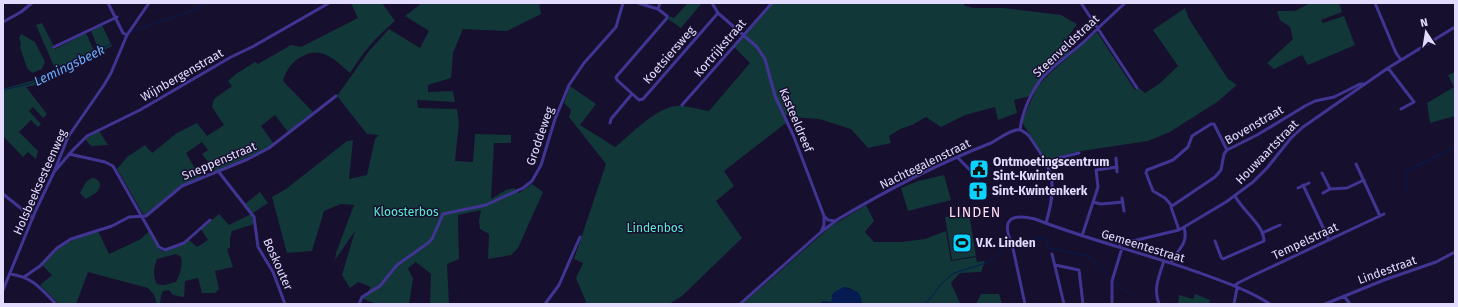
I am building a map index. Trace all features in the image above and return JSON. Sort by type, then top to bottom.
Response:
[{"type":"street","points":[[3,22],[21,12],[32,3]]},
{"type":"street","points":[[108,3],[117,17],[123,33],[126,34]]},
{"type":"street","name":"Holsbeeksesteenweg","points":[[3,290],[32,218],[54,172],[70,132],[104,85],[111,73],[126,34],[149,3]]},
{"type":"street","name":"Wijnbergenstraat","points":[[54,172],[87,136],[140,110],[231,57],[254,46],[329,3]]},
{"type":"street","name":"Groddeweg","points":[[359,304],[364,295],[380,286],[397,265],[432,239],[443,214],[486,205],[523,188],[532,181],[541,165],[555,119],[572,80],[584,63],[616,27],[623,3]]},
{"type":"street","points":[[638,3],[658,9],[660,3]]},
{"type":"street","name":"Kasteeldreef","points":[[712,3],[718,13],[762,53],[767,63],[775,96],[794,138],[827,223]]},
{"type":"street","name":"Kortrijkstraat","points":[[682,105],[772,3]]},
{"type":"street","points":[[1081,3],[1137,88]]},
{"type":"street","name":"Steenveldstraat","points":[[1020,130],[1022,118],[1030,98],[1043,77],[1124,3]]},
{"type":"street","points":[[1375,3],[1396,53],[1401,60]]},
{"type":"street","name":"Koetsiersweg","points":[[658,9],[667,16],[667,20],[616,77],[617,80],[639,100],[643,99],[718,13]]},
{"type":"street","points":[[54,47],[117,17]]},
{"type":"street","name":"Houwaartstraat","points":[[1121,246],[1130,242],[1179,230],[1235,196],[1261,174],[1299,130],[1388,68],[1455,27]]},
{"type":"street","points":[[1388,68],[1414,102],[1401,110]]},
{"type":"street","name":"Bovenstraat","points":[[1172,206],[1215,177],[1221,170],[1224,154],[1228,150],[1257,135],[1314,101],[1334,97],[1360,84],[1365,84]]},
{"type":"street","points":[[610,123],[610,119],[632,94]]},
{"type":"street","name":"Sneppenstraat","points":[[24,277],[40,266],[57,248],[71,239],[112,226],[128,217],[146,216],[182,186],[269,148],[336,96]]},
{"type":"street","points":[[1179,230],[1171,207],[1172,206],[1165,198],[1153,191],[1146,173],[1147,170],[1173,160],[1188,147],[1192,136],[1211,124],[1214,124],[1228,150]]},
{"type":"street","points":[[1020,130],[1029,136],[1046,161],[1049,169],[1053,187],[1046,223]]},
{"type":"street","name":"Nachtegalenstraat","points":[[740,304],[756,292],[821,232],[827,223],[834,223],[839,218],[873,199],[957,157],[995,141],[1012,131],[1020,130]]},
{"type":"street","points":[[1046,161],[1079,152]]},
{"type":"street","points":[[69,154],[105,162],[113,166],[159,247],[165,250],[184,243],[210,220]]},
{"type":"street","points":[[957,157],[978,178]]},
{"type":"street","points":[[1116,158],[1117,172]]},
{"type":"street","points":[[57,162],[62,162]]},
{"type":"street","points":[[1356,164],[1380,216]]},
{"type":"street","points":[[1082,236],[1098,187],[1096,170],[1117,168]]},
{"type":"street","name":"Boskouter","points":[[218,171],[254,217],[258,247],[273,272],[285,304]]},
{"type":"street","points":[[1322,173],[1330,189]]},
{"type":"street","points":[[1323,193],[1330,189],[1347,188],[1364,180]]},
{"type":"street","points":[[1298,188],[1308,183]]},
{"type":"street","points":[[1303,185],[1329,240]]},
{"type":"street","points":[[3,194],[32,218]]},
{"type":"street","points":[[1215,240],[1223,259],[1263,243],[1265,239],[1262,232],[1246,210],[1240,205],[1235,196]]},
{"type":"street","points":[[1093,202],[1101,204],[1123,200],[1124,211]]},
{"type":"street","name":"Tempelstraat","points":[[1236,287],[1245,280],[1384,214]]},
{"type":"street","name":"Gemeentestraat","points":[[1025,304],[1007,226],[1008,220],[1028,217],[1082,236],[1121,246],[1126,250],[1171,263],[1236,287],[1270,304]]},
{"type":"street","points":[[1262,232],[1280,225]]},
{"type":"street","points":[[1171,263],[1184,244],[1186,234],[1184,227]]},
{"type":"street","points":[[545,304],[558,286],[580,237]]},
{"type":"street","points":[[1126,250],[1130,242]]},
{"type":"street","points":[[1112,304],[1112,281],[1121,246]]},
{"type":"street","name":"Lindestraat","points":[[1325,304],[1384,280],[1430,264],[1455,252]]},
{"type":"street","points":[[1052,254],[1064,304]]},
{"type":"street","points":[[1159,304],[1156,292],[1157,282],[1164,261]]},
{"type":"street","points":[[1055,265],[1079,270],[1083,304]]},
{"type":"street","points":[[10,274],[24,277],[32,281],[56,304]]},
{"type":"street","points":[[1234,304],[1236,287]]},
{"type":"street","points":[[1344,296],[1350,304]]},
{"type":"green space","points":[[351,3],[382,3],[395,21],[370,45],[350,73],[339,63],[321,53],[308,54],[292,64],[287,70],[283,81],[313,112],[288,132],[275,115],[261,126],[274,144],[262,151],[215,171],[202,154],[208,150],[202,142],[186,153],[200,177],[182,185],[146,215],[143,214],[117,169],[127,157],[145,145],[152,153],[177,133],[197,123],[207,136],[224,125],[212,107],[214,99],[232,86],[228,81],[255,62],[258,64],[291,45],[301,47],[358,18]]},
{"type":"green space","name":"Kloosterbos","points":[[422,3],[539,3],[541,14],[507,31],[463,29],[453,53],[451,78],[428,85],[428,92],[453,91],[455,102],[417,100],[418,108],[457,109],[459,123],[455,161],[473,162],[475,134],[511,135],[511,143],[494,143],[491,199],[506,190],[514,188],[519,193],[532,184],[543,192],[518,248],[511,255],[488,259],[489,234],[480,229],[479,221],[481,210],[458,215],[459,259],[447,264],[449,304],[430,303],[431,274],[416,262],[408,268],[413,279],[409,304],[377,304],[363,299],[371,287],[358,282],[350,288],[342,275],[355,231],[335,260],[336,253],[354,205],[341,204],[324,211],[312,251],[287,253],[272,197],[286,189],[347,141],[353,140],[349,179],[367,175],[375,139],[379,135],[367,134],[337,96],[369,51],[389,29],[420,48],[429,31],[405,16]]},
{"type":"green space","points":[[688,3],[702,3],[681,28],[668,19],[668,16],[674,18]]},
{"type":"green space","name":"Lindenbos","points":[[773,3],[963,3],[965,6],[973,8],[1003,8],[1061,15],[1077,24],[1063,44],[1070,52],[1046,73],[1030,96],[1014,100],[1017,113],[998,120],[995,107],[965,115],[941,127],[926,117],[912,125],[900,129],[889,136],[891,143],[868,148],[851,129],[819,119],[791,117],[786,114],[786,123],[724,171],[734,186],[716,201],[742,238],[682,296],[669,304],[587,304],[576,278],[583,263],[574,259],[606,164],[569,117],[571,110],[564,103],[570,86],[596,104],[580,125],[615,147],[652,117],[668,108],[680,106],[709,111],[750,63],[734,47]]},
{"type":"green space","points":[[1310,3],[1339,3],[1342,12],[1321,20],[1323,23],[1344,16],[1355,45],[1308,65],[1302,55],[1274,69],[1267,63],[1293,39],[1290,27],[1280,20],[1277,11],[1295,11]]},
{"type":"green space","points":[[1185,8],[1189,19],[1228,79],[1237,85],[1217,102],[1170,132],[1148,141],[1075,152],[1046,160],[1023,124],[1023,119],[1037,87],[1049,74],[1097,32],[1135,90],[1139,88],[1145,93],[1159,84],[1178,66],[1153,30]]},
{"type":"green space","points":[[42,23],[55,49],[86,33],[94,51],[99,50],[91,31],[102,25],[112,46],[40,84],[26,87],[47,114],[43,118],[33,107],[29,111],[41,124],[38,127],[31,120],[19,132],[38,151],[36,159],[28,152],[23,157],[3,136],[3,89],[35,80],[56,71],[36,25]]},
{"type":"green space","points":[[21,34],[35,42],[45,62],[42,69],[32,73],[27,68],[20,47],[21,44],[19,38]]},
{"type":"green space","points":[[1455,72],[1455,116],[1430,123],[1427,103],[1454,87],[1448,75]]},
{"type":"green space","points":[[99,131],[108,145],[91,146],[85,139]]},
{"type":"green space","points":[[944,175],[951,200],[908,211],[901,188],[918,181]]},
{"type":"green space","points":[[92,178],[96,179],[100,183],[100,187],[97,192],[86,199],[80,193],[86,182]]},
{"type":"green space","points":[[260,192],[268,203],[253,213],[245,204]]},
{"type":"green space","points":[[866,205],[874,221],[865,232],[874,242],[902,242],[925,239],[946,231],[951,261],[976,257],[977,262],[985,261],[981,272],[960,273],[951,283],[960,303],[862,304],[860,297],[856,292],[844,287],[832,295],[832,301],[830,303],[824,301],[818,304],[742,304],[830,227]]},
{"type":"green space","name":"V.K. Linden","points":[[969,213],[976,256],[952,260],[945,217]]},
{"type":"green space","points":[[219,214],[229,225],[251,214],[254,224],[232,231],[230,248],[227,249],[233,267],[215,271],[219,289],[215,293],[202,293],[198,278],[185,281],[184,297],[173,295],[169,290],[163,291],[160,303],[157,304],[154,295],[148,288],[88,272],[76,304],[59,304],[40,285],[52,275],[42,265],[60,247],[81,236],[98,231],[109,254],[141,239],[149,231],[159,249],[164,252],[184,244],[189,240],[197,247],[208,240],[201,229]],"holes":[[[176,254],[181,257],[181,270],[176,282],[164,285],[157,284],[154,278],[157,259]]]},
{"type":"green space","points":[[981,294],[999,294],[1002,304],[976,304]]},
{"type":"green space","points":[[1195,294],[1210,300],[1209,304],[1178,304],[1179,295],[1193,299]]},
{"type":"water","points":[[844,287],[858,292],[862,304],[818,304],[824,301],[831,302],[834,292]]},
{"type":"waterway","name":"Lemingsbeek","points":[[130,32],[183,14],[208,3]]},
{"type":"waterway","name":"Lemingsbeek","points":[[3,90],[29,84],[57,71],[65,69],[111,44]]},
{"type":"waterway","points":[[1406,192],[1406,172],[1455,147]]},
{"type":"waterway","points":[[1015,242],[1041,237],[1046,241],[1048,248],[1089,256],[1111,277]]},
{"type":"waterway","points":[[925,304],[941,284],[954,273],[989,262],[1000,252],[1006,243]]},
{"type":"waterway","points":[[1115,281],[1120,287],[1131,294]]},
{"type":"place","name":"Ontmoetingscentrum Sint-Kwinten","points":[[979,169]]},
{"type":"place","name":"Sint-Kwintenkerk","points":[[978,191]]},
{"type":"place","name":"V.K. Linden","points":[[962,243]]},
{"type":"district","name":"LINDEN","points":[[975,212]]}]
